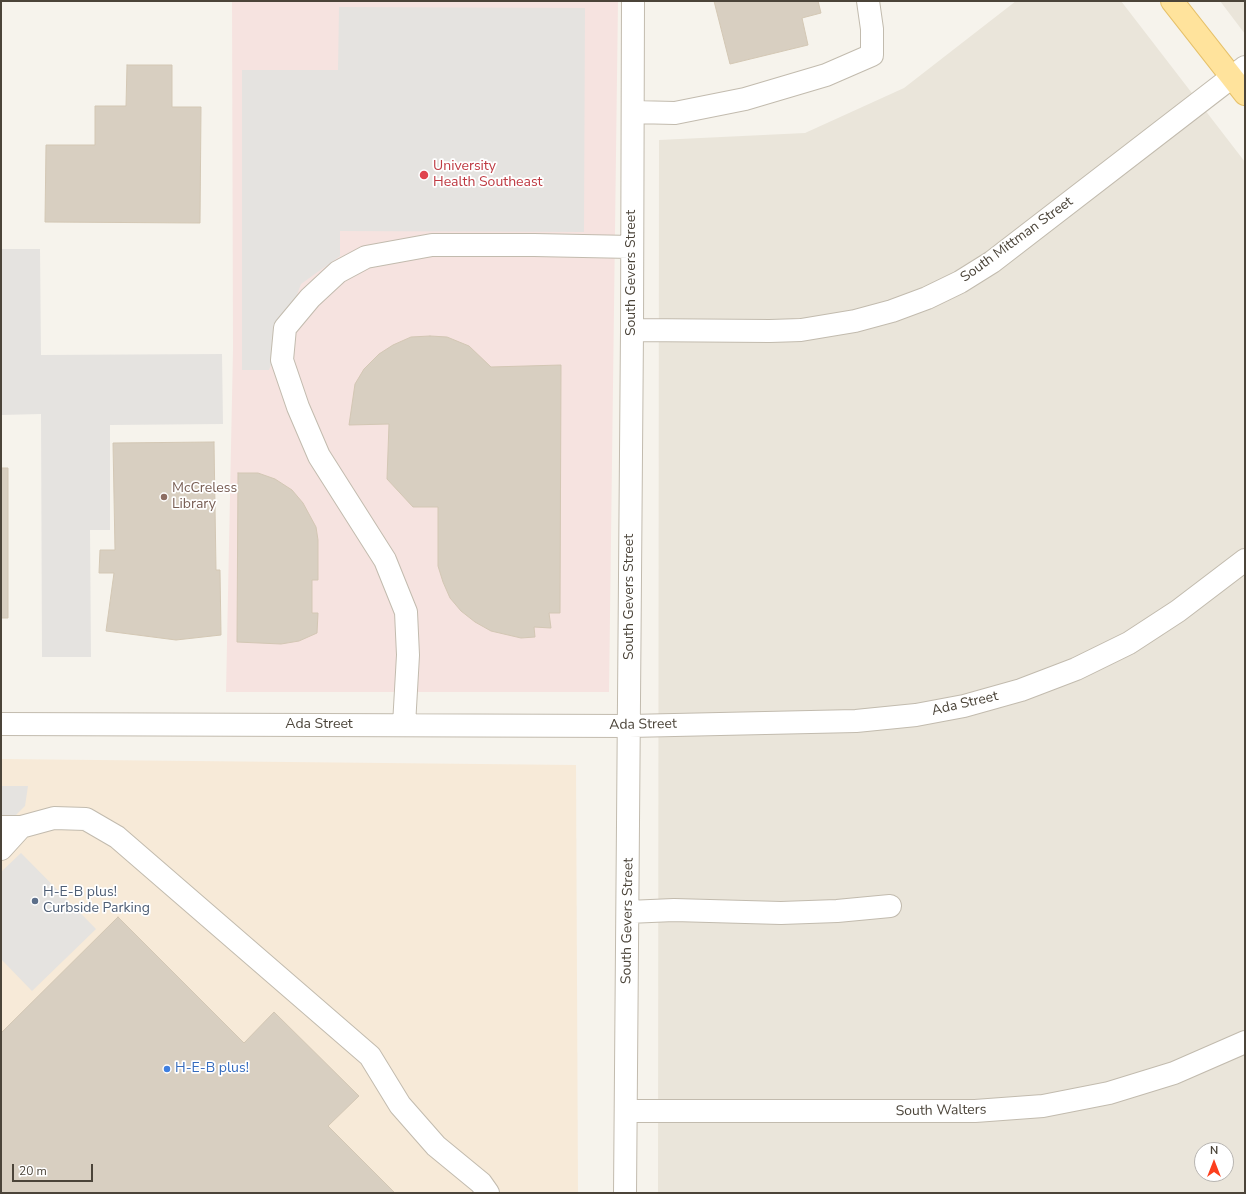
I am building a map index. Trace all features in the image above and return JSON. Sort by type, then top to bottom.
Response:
[{"type":"main road","points":[[1172,1],[1241,80]]},
{"type":"street","name":"South Gevers Street","points":[[625,1193],[632,330],[633,1]]},
{"type":"street","points":[[633,112],[675,113],[745,98],[826,75],[872,55],[872,29],[868,1]]},
{"type":"street","name":"South Mittman Street","points":[[632,330],[801,330],[855,321],[892,311],[927,298],[960,282],[992,262],[1241,80]]},
{"type":"street","points":[[404,725],[408,655],[406,612],[385,560],[319,456],[298,407],[282,360],[285,328],[310,298],[338,272],[366,257],[432,245],[632,247]]},
{"type":"street","name":"Ada Street","points":[[1,724],[629,726],[856,721],[916,715],[964,706],[1021,690],[1076,669],[1129,643],[1178,611],[1245,560]]},
{"type":"street","points":[[1,849],[11,827],[54,818],[86,819],[117,837],[370,1056],[400,1105],[436,1146],[481,1183],[488,1193]]},
{"type":"street","points":[[628,912],[674,910],[781,913],[837,911],[890,906]]},
{"type":"street","name":"South Walters","points":[[626,1111],[975,1111],[1043,1106],[1109,1093],[1174,1073],[1245,1042]]},
{"type":"shaded area","name":"University Health Southeast","points":[[232,1],[618,1],[609,692],[226,692],[233,349]]},
{"type":"shaded area","points":[[1016,1],[1121,1],[1245,162],[1245,1193],[658,1193],[659,140],[805,133],[904,88]]},
{"type":"shaded area","points":[[1220,1],[1245,1],[1245,34]]},
{"type":"shaded area","points":[[339,7],[585,8],[584,232],[340,231],[340,256],[301,284],[269,370],[242,370],[242,70],[338,70]]},
{"type":"shaded area","points":[[1,249],[40,249],[41,355],[222,354],[223,424],[110,425],[110,530],[90,530],[91,657],[42,657],[41,414],[1,415]]},
{"type":"shaded area","points":[[1,759],[576,765],[578,1193],[1,1193]]},
{"type":"shaded area","points":[[1,786],[28,786],[25,806],[1,830]]},
{"type":"shaded area","name":"H-E-B plus! Curbside Parking","points":[[21,853],[96,929],[32,991],[1,959],[1,872]]},
{"type":"building","points":[[714,1],[818,1],[821,13],[802,18],[808,45],[730,64]]},
{"type":"building","points":[[127,65],[172,65],[172,107],[201,107],[200,223],[45,222],[46,145],[95,145],[95,106],[126,106]]},
{"type":"building","points":[[411,337],[447,337],[469,346],[491,367],[561,365],[560,613],[549,613],[551,628],[534,627],[535,637],[521,638],[491,631],[475,622],[461,611],[450,598],[438,566],[438,507],[413,507],[387,479],[389,424],[349,425],[355,384],[364,369],[379,354],[393,345]]},
{"type":"building","name":"McCreless Library","points":[[214,442],[216,570],[220,570],[221,635],[176,640],[106,631],[114,573],[99,573],[100,550],[115,550],[113,443]]},
{"type":"building","points":[[1,468],[8,468],[8,618],[1,618]]},
{"type":"building","points":[[238,473],[258,473],[275,479],[292,490],[303,503],[316,527],[318,540],[318,580],[312,580],[312,613],[318,613],[317,633],[299,641],[281,644],[237,642]]},
{"type":"building","name":"H-E-B plus!","points":[[118,917],[244,1043],[274,1012],[359,1096],[328,1126],[395,1193],[1,1193],[1,1033]]},
{"type":"place","name":"University Health Southeast","points":[[424,175]]},
{"type":"place","name":"McCreless Library","points":[[164,497]]},
{"type":"place","name":"H-E-B plus! Curbside Parking","points":[[35,901]]},
{"type":"place","name":"H-E-B plus!","points":[[167,1069]]}]
